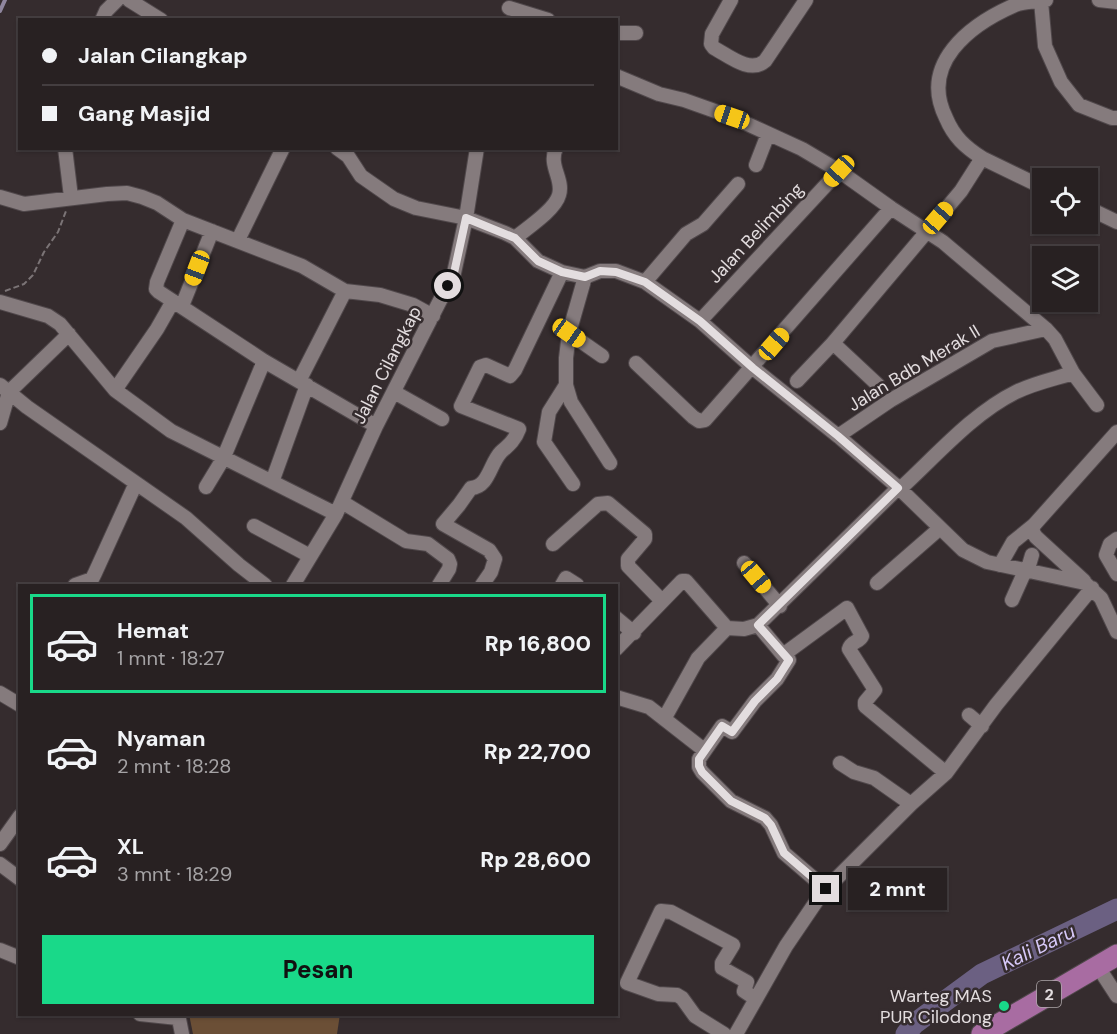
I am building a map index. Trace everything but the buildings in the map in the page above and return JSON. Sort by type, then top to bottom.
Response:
[{"type":"highway","name":"2","points":[[982,1034],[1117,955]]},
{"type":"highway","name":"2","points":[[1004,1034],[1111,972]]},
{"type":"street","points":[[103,18],[106,11],[117,0]]},
{"type":"street","points":[[129,0],[158,18]]},
{"type":"street","points":[[731,0],[712,34],[711,44],[714,48],[747,66],[754,67],[765,61],[806,0]]},
{"type":"street","points":[[1099,0],[1117,2]]},
{"type":"street","points":[[1032,182],[964,147],[951,130],[940,107],[938,75],[945,58],[965,36],[986,19],[1018,4],[1044,1],[1045,46],[1061,82],[1079,105],[1117,118]]},
{"type":"street","points":[[509,9],[541,18]]},
{"type":"street","points":[[618,33],[636,33]]},
{"type":"street","points":[[618,77],[658,94],[684,100],[732,117],[802,149],[839,171],[927,231],[1046,329],[1055,339],[1073,373],[1097,405]]},
{"type":"street","points":[[756,165],[768,134]]},
{"type":"street","points":[[65,150],[71,197]]},
{"type":"street","points":[[238,240],[282,150]]},
{"type":"street","points":[[340,150],[348,156],[361,176],[394,199],[416,208],[466,218],[515,238],[538,261],[562,272],[585,277],[600,271],[616,272],[645,282],[700,321],[753,368],[838,436],[899,489],[963,550],[987,562],[1089,585]]},
{"type":"street","name":"Jalan Cilangkap","points":[[294,584],[339,508],[376,426],[454,273],[466,218],[477,150]]},
{"type":"street","points":[[515,238],[546,212],[559,195],[560,186],[554,168],[555,150]]},
{"type":"street","points":[[797,381],[833,343],[961,191],[982,158]]},
{"type":"street","name":"Jalan Belimbing","points":[[700,321],[839,171]]},
{"type":"street","points":[[645,282],[686,234],[703,224],[738,184]]},
{"type":"street","points":[[0,197],[24,204],[71,197],[127,193],[142,197],[157,203],[183,220],[302,266],[345,291],[380,295],[413,305],[433,316]]},
{"type":"street","points":[[636,363],[699,421],[705,420],[891,208]]},
{"type":"street","points":[[1098,213],[1117,222]]},
{"type":"street","points":[[183,220],[157,282],[156,288],[159,292],[264,361],[376,426]]},
{"type":"street","points":[[115,390],[178,303],[212,231]]},
{"type":"street","points":[[484,584],[495,559],[489,550],[443,524],[471,488],[477,488],[484,482],[500,452],[507,449],[519,429],[460,406],[480,367],[486,365],[510,376],[515,370],[562,272]]},
{"type":"street","points":[[585,277],[569,333],[566,385],[572,402],[610,463]]},
{"type":"street","points":[[272,482],[303,383],[345,291]]},
{"type":"street","points":[[0,297],[48,316],[60,324],[115,390],[171,431],[272,482],[339,508],[406,541],[428,544],[450,564],[440,584]]},
{"type":"street","name":"Jalan Bdb Merak II","points":[[838,436],[891,400],[992,341],[1046,329]]},
{"type":"street","points":[[569,333],[602,356]]},
{"type":"street","points":[[0,423],[5,389],[69,334]]},
{"type":"street","points":[[833,343],[878,385]]},
{"type":"street","points":[[206,487],[223,459],[264,361]]},
{"type":"street","points":[[618,647],[682,581],[686,581],[727,627],[744,629],[758,625],[968,426],[1017,391],[1073,373]]},
{"type":"street","points":[[566,385],[549,412],[544,442],[573,484]]},
{"type":"street","points":[[5,389],[27,407],[186,518],[264,584]]},
{"type":"street","points":[[394,392],[442,419]]},
{"type":"street","points":[[1000,565],[1013,542],[1034,525],[1117,432]]},
{"type":"street","points":[[78,584],[92,579],[136,483]]},
{"type":"street","points":[[553,544],[598,504],[608,503],[645,534],[645,539],[627,559],[628,566],[662,600]]},
{"type":"street","points":[[1034,525],[1032,531],[1036,537],[1101,598],[1117,632]]},
{"type":"street","points":[[254,526],[310,556]]},
{"type":"street","points":[[877,583],[939,528]]},
{"type":"street","points":[[1117,539],[1110,544],[1106,555],[1117,574]]},
{"type":"street","points":[[1012,600],[1032,555]]},
{"type":"street","points":[[744,563],[780,606]]},
{"type":"street","points":[[563,584],[566,578],[575,584]]},
{"type":"street","points":[[736,1034],[786,946],[826,889],[911,804],[946,773],[1089,585]]},
{"type":"street","points":[[783,655],[847,608],[862,636],[850,645],[849,649],[875,690],[864,702],[865,706],[946,773]]},
{"type":"street","points":[[618,620],[634,633]]},
{"type":"street","points":[[758,625],[789,660],[777,679],[755,701],[732,732],[722,726],[704,750],[699,759],[699,766],[702,772],[731,801],[765,818],[775,832],[784,853],[826,889]]},
{"type":"street","points":[[664,719],[692,667],[727,627]]},
{"type":"street","points":[[0,693],[18,704]]},
{"type":"street","points":[[618,698],[649,707],[704,750]]},
{"type":"street","points":[[969,716],[982,726]]},
{"type":"street","points":[[840,763],[854,772],[874,778],[911,804]]},
{"type":"street","points":[[0,844],[18,819]]},
{"type":"street","points":[[724,1034],[695,1016],[682,998],[677,995],[658,994],[627,983],[661,911],[671,912],[733,945],[722,963],[722,968],[747,981],[744,991],[756,999]]},
{"type":"street","points":[[0,950],[18,957]]},
{"type":"street","points":[[1111,972],[1117,996]]},
{"type":"street","points":[[178,1016],[182,1034]]},
{"type":"path","points":[[0,297],[24,284],[33,275],[44,252],[58,232],[71,197]]},
{"type":"shaded area","points":[[189,1016],[340,1016],[337,1034],[193,1034]]},
{"type":"waterway","points":[[0,11],[5,0]]},
{"type":"waterway","name":"Kali Baru","points":[[906,1034],[914,1024],[982,974],[1117,909]]},
{"type":"place","name":"Warteg MAS PUR Cilodong","points":[[1004,1006]]},
{"type":"route","points":[[448,286],[454,273],[466,218],[515,238],[538,261],[562,272],[585,277],[600,271],[616,272],[645,282],[700,321],[898,488],[780,606],[758,625],[789,660],[777,679],[755,701],[732,732],[722,726],[699,759],[702,772],[731,801],[765,818],[775,832],[784,853],[826,889]]}]
